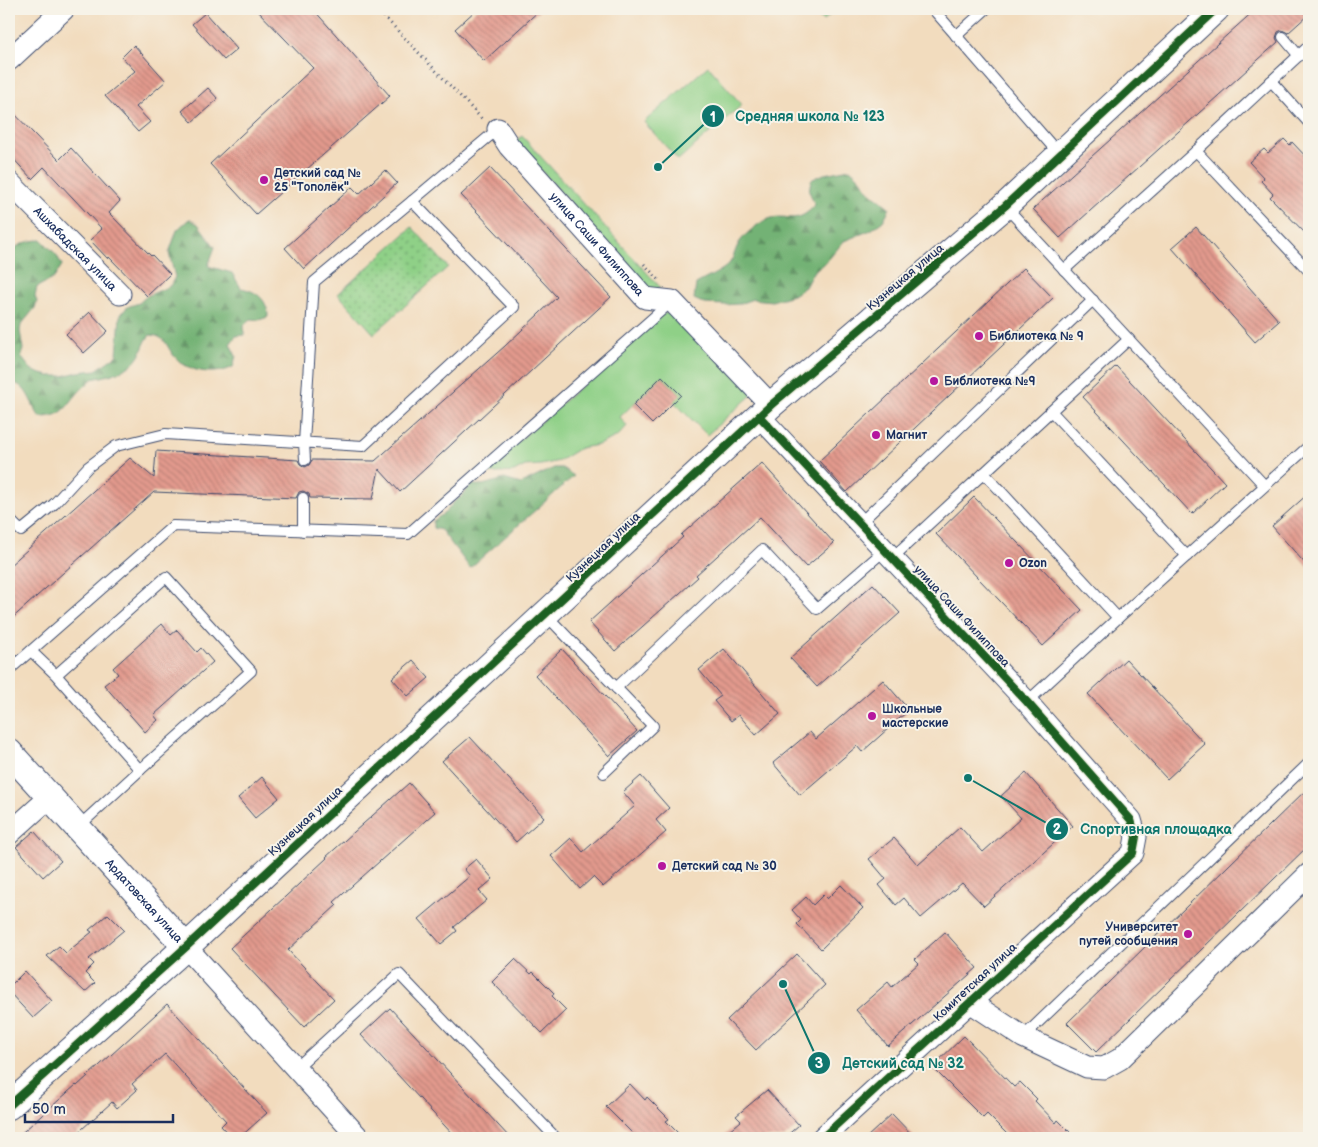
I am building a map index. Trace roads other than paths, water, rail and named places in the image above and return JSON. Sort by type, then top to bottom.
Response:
[{"type":"street","points":[[9,60],[64,9]]},
{"type":"street","name":"Кузнецкая улица","points":[[9,1106],[186,947],[766,411],[1005,206],[1216,9]]},
{"type":"street","name":"улица Саши Филиппова","points":[[496,130],[645,298],[672,301],[860,523],[1027,702],[1131,820],[1136,838]]},
{"type":"street","name":"Ашхабадская улица","points":[[9,182],[120,294]]},
{"type":"street","name":"Ардатовская улица","points":[[9,752],[360,1138]]},
{"type":"street","points":[[9,834],[50,797]]},
{"type":"street","name":"Комитетская улица","points":[[822,1138],[1133,852],[1136,838]]},
{"type":"street","points":[[970,1002],[1023,1037],[1086,1067],[1104,1068],[1120,1059],[1305,888]]},
{"type":"lane","points":[[933,9],[1059,155]]},
{"type":"lane","points":[[956,36],[986,9]]},
{"type":"lane","points":[[1284,37],[1299,56]]},
{"type":"lane","points":[[1064,270],[1309,46]]},
{"type":"lane","points":[[1271,81],[1309,123]]},
{"type":"lane","points":[[304,460],[314,282],[496,130]]},
{"type":"lane","points":[[1196,151],[1309,271]]},
{"type":"lane","points":[[9,519],[22,531],[54,504],[88,467],[116,446],[165,434],[363,446],[514,307],[412,201]]},
{"type":"lane","points":[[1005,206],[1264,485]]},
{"type":"lane","points":[[860,523],[1094,300]]},
{"type":"lane","points":[[9,670],[173,526],[408,534],[672,301]]},
{"type":"lane","points":[[616,688],[762,550],[817,609],[888,554],[984,473],[1129,339]]},
{"type":"lane","points":[[1051,411],[1187,556]]},
{"type":"lane","points":[[1027,702],[1309,446]]},
{"type":"lane","points":[[984,473],[1118,618]]},
{"type":"lane","points":[[303,498],[303,531]]},
{"type":"lane","points":[[56,675],[166,577],[250,671],[78,828]]},
{"type":"lane","points":[[546,615],[653,726],[604,773]]},
{"type":"lane","points":[[31,651],[56,675],[140,770]]},
{"type":"lane","points":[[1023,1037],[1309,763]]},
{"type":"lane","points":[[296,1068],[399,974],[556,1138]]},
{"type":"place","name":"Средняя школа № 123","points":[[658,167]]},
{"type":"place","name":"Детский сад № 25 \"Тополёк\"","points":[[264,180]]},
{"type":"place","name":"Библиотека № 9","points":[[979,336]]},
{"type":"place","name":"Библиотека №9","points":[[934,381]]},
{"type":"place","name":"Магнит","points":[[876,435]]},
{"type":"place","name":"Ozon","points":[[1009,563]]},
{"type":"place","name":"Школьные мастерские","points":[[872,716]]},
{"type":"place","name":"Спортивная площадка","points":[[968,778]]},
{"type":"place","name":"Детский сад № 30","points":[[662,866]]},
{"type":"place","name":"Университет путей сообщения","points":[[1188,934]]},
{"type":"place","name":"Детский сад № 32","points":[[783,984]]}]
